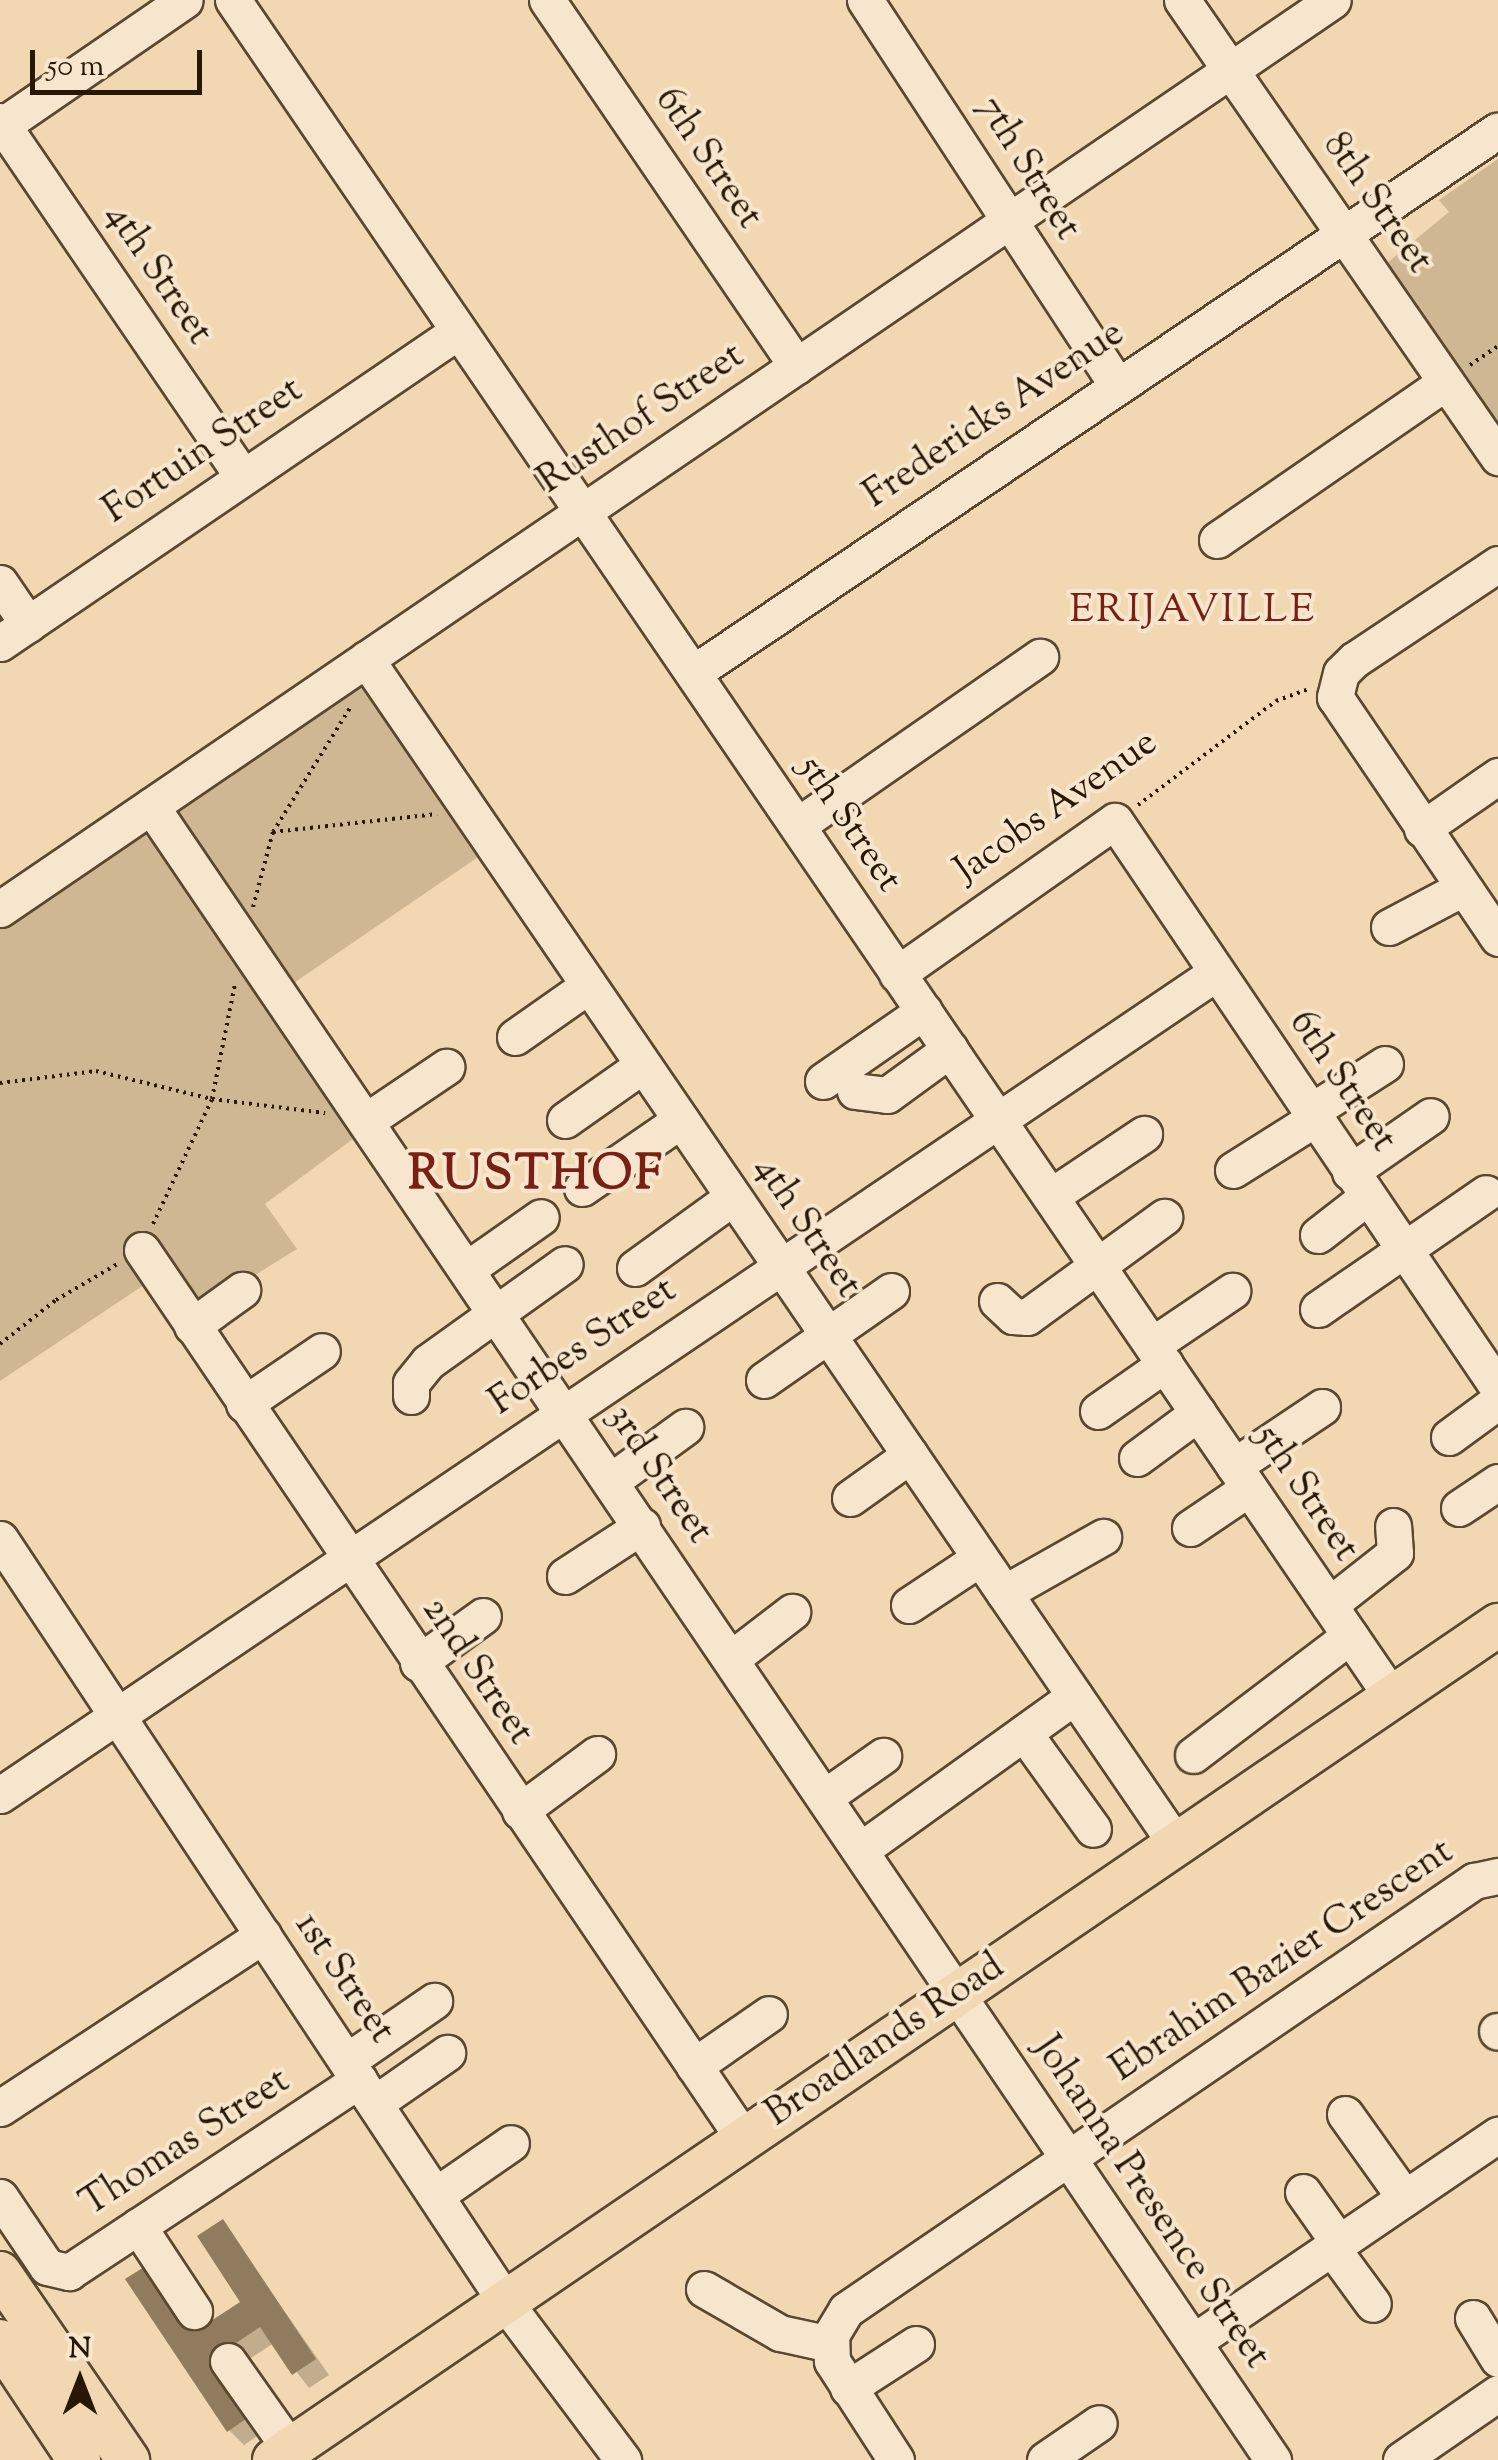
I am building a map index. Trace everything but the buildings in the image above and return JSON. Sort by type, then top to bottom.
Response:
[{"type":"main road","name":"Broadlands Road","points":[[282,2455],[1498,1625]]},
{"type":"main road","points":[[0,2273],[128,2460]]},
{"type":"main road","points":[[0,2340],[79,2460]]},
{"type":"street","points":[[1,125],[185,0]]},
{"type":"street","name":"5th Street","points":[[233,0],[1392,1697]]},
{"type":"street","name":"6th Street","points":[[547,0],[796,366]]},
{"type":"street","name":"7th Street","points":[[864,0],[1116,385]]},
{"type":"street","name":"8th Street","points":[[1182,0],[1345,230],[1498,457]]},
{"type":"street","name":"Rusthof Street","points":[[0,909],[1333,0]]},
{"type":"street","name":"4th Street","points":[[1,125],[242,476]]},
{"type":"street","name":"Fredericks Avenue","points":[[693,674],[1496,131]]},
{"type":"street","name":"Fortuin Street","points":[[14,633],[457,332]]},
{"type":"street","points":[[1217,540],[1446,382]]},
{"type":"street","points":[[1498,564],[1354,660],[1337,685],[1341,713],[1498,938]]},
{"type":"street","points":[[0,583],[14,633]]},
{"type":"street","points":[[798,826],[1040,656]]},
{"type":"street","name":"4th Street","points":[[366,659],[1176,1844]]},
{"type":"street","points":[[1422,829],[1498,776]]},
{"type":"street","name":"3rd Street","points":[[151,806],[958,1994]]},
{"type":"street","name":"6th Street","points":[[1115,821],[1498,1388]]},
{"type":"street","name":"Jacobs Avenue","points":[[897,974],[1115,821]]},
{"type":"street","points":[[1389,927],[1463,888]]},
{"type":"street","name":"Forbes Street","points":[[0,1794],[1216,972]]},
{"type":"street","points":[[515,1037],[589,985]]},
{"type":"street","points":[[924,1011],[839,1086],[887,1096],[950,1049]]},
{"type":"street","points":[[1232,1170],[1385,1064]]},
{"type":"street","points":[[565,1120],[643,1065]]},
{"type":"street","points":[[366,1122],[446,1068]]},
{"type":"street","points":[[1318,1235],[1359,1184],[1431,1116]]},
{"type":"street","points":[[582,1188],[681,1120]]},
{"type":"street","points":[[1051,1196],[1144,1134]]},
{"type":"street","points":[[1318,1309],[1486,1194]]},
{"type":"street","points":[[635,1268],[733,1196]]},
{"type":"street","points":[[466,1269],[541,1217]]},
{"type":"street","points":[[998,1301],[1013,1316],[1027,1317],[1164,1217]]},
{"type":"street","name":"2nd Street","points":[[142,1250],[348,1560],[744,2140]]},
{"type":"street","points":[[412,1396],[411,1383],[428,1362],[565,1264]]},
{"type":"street","points":[[192,1326],[242,1290]]},
{"type":"street","points":[[764,1380],[891,1291]]},
{"type":"street","points":[[1098,1411],[1232,1291]]},
{"type":"street","points":[[249,1411],[313,1365]]},
{"type":"street","points":[[1450,1437],[1498,1400]]},
{"type":"street","points":[[1190,1528],[1322,1407]]},
{"type":"street","points":[[1137,1458],[1198,1413]]},
{"type":"street","points":[[611,1482],[686,1427]]},
{"type":"street","points":[[850,1498],[910,1456]]},
{"type":"street","points":[[1459,1508],[1498,1482]]},
{"type":"street","points":[[565,1576],[642,1526]]},
{"type":"street","points":[[1329,1605],[1395,1553],[1393,1526]]},
{"type":"street","points":[[1004,1593],[1103,1538]]},
{"type":"street","name":"1st Street","points":[[0,1539],[506,2302],[623,2460]]},
{"type":"street","points":[[909,1605],[980,1558]]},
{"type":"street","points":[[732,1658],[792,1612]]},
{"type":"street","points":[[418,1663],[483,1616]]},
{"type":"street","points":[[1193,1755],[1350,1636]]},
{"type":"street","points":[[862,1849],[1074,1696]]},
{"type":"street","points":[[1024,1733],[1093,1829]]},
{"type":"street","points":[[520,1811],[597,1754]]},
{"type":"street","points":[[826,1796],[884,1756]]},
{"type":"street","name":"Ebrahim Bazier Crescent","points":[[830,2344],[846,2310],[1474,1880],[1498,1876]]},
{"type":"street","points":[[0,2108],[263,1934]]},
{"type":"street","name":"Johanna Presence Street","points":[[958,1994],[1273,2460]]},
{"type":"street","points":[[360,2082],[434,2001]]},
{"type":"street","points":[[694,2066],[769,2014]]},
{"type":"street","points":[[360,2082],[448,2053]]},
{"type":"street","name":"Thomas Street","points":[[0,2197],[57,2272],[69,2272],[360,2082]]},
{"type":"street","points":[[1345,2114],[1405,2198]]},
{"type":"street","points":[[1193,2342],[1498,2135]]},
{"type":"street","points":[[436,2195],[511,2143]]},
{"type":"street","points":[[1303,2192],[1373,2304]]},
{"type":"street","points":[[138,2226],[194,2311]]},
{"type":"street","points":[[704,2289],[780,2333],[830,2344],[848,2388],[896,2460]]},
{"type":"street","points":[[1473,2318],[1498,2359]]},
{"type":"street","points":[[848,2388],[916,2344]]},
{"type":"street","points":[[228,2361],[282,2455]]},
{"type":"street","points":[[1400,2460],[1498,2393]]},
{"type":"street","points":[[1045,2460],[1099,2423]]},
{"type":"path","points":[[1446,382],[1498,346]]},
{"type":"path","name":"Jacobs Avenue","points":[[1115,821],[1276,701],[1337,685]]},
{"type":"path","points":[[273,832],[470,810]]},
{"type":"path","points":[[0,1083],[96,1071],[212,1099],[281,1103],[366,1122]]},
{"type":"path","points":[[0,1344],[56,1300],[142,1250]]},
{"type":"shaded area","points":[[1498,159],[1498,423],[1387,263],[1449,212],[1439,200]]},
{"type":"shaded area","points":[[359,683],[484,853],[285,989],[177,821],[179,811]]},
{"type":"shaded area","points":[[145,833],[361,1133],[265,1204],[297,1249],[194,1313],[165,1271],[0,1381],[0,924]]},
{"type":"district","name":"ERIJAVILLE","points":[[1193,612]]},
{"type":"district","name":"RUSTHOF","points":[[536,1177]]}]
